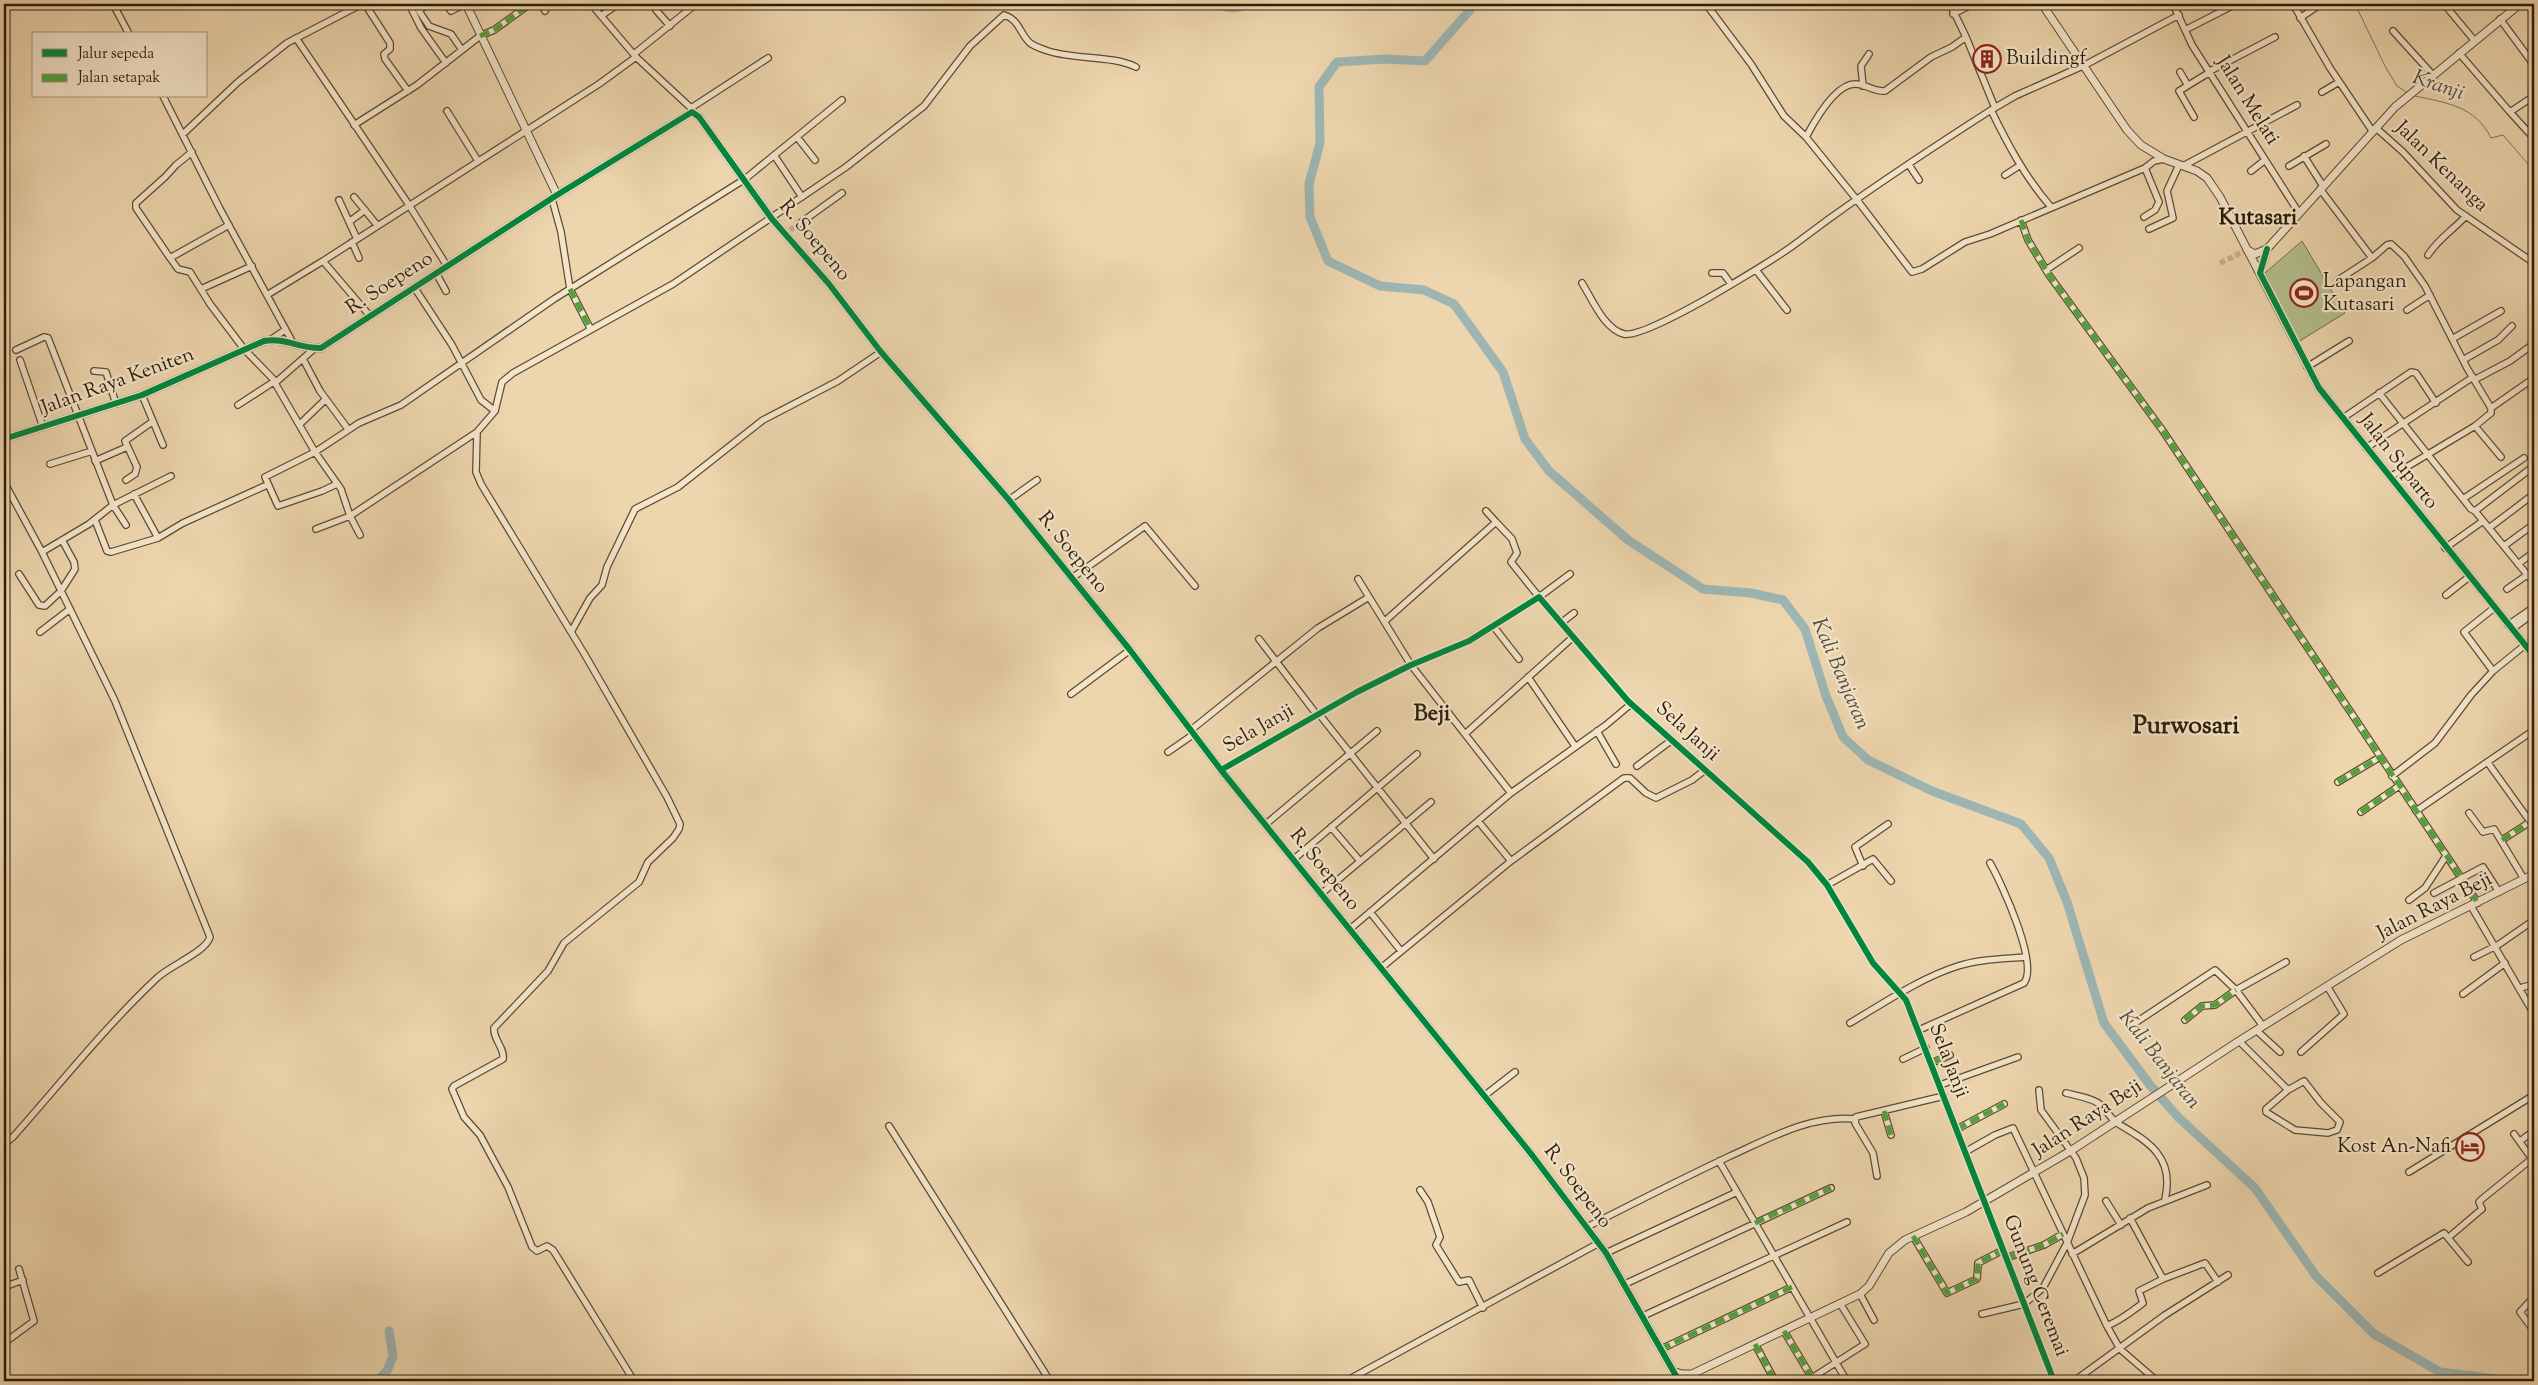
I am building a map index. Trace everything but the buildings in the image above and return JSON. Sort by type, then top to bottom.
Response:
[{"type":"street","points":[[113,4],[128,32]]},
{"type":"street","points":[[183,134],[238,82],[296,38],[360,4],[390,44],[390,49],[384,54],[385,59],[408,91]]},
{"type":"street","points":[[409,4],[421,28],[446,63]]},
{"type":"street","points":[[427,4],[420,11],[428,24],[450,33],[462,50]]},
{"type":"street","points":[[432,4],[447,5],[453,11],[466,4],[554,197],[570,289],[590,328]]},
{"type":"street","points":[[354,125],[408,91],[480,36],[494,30],[530,4]]},
{"type":"street","points":[[541,4],[546,10]]},
{"type":"street","points":[[591,4],[635,55],[691,110],[768,58]]},
{"type":"street","points":[[601,16],[618,4]]},
{"type":"street","points":[[656,4],[656,10],[670,26]]},
{"type":"street","points":[[267,295],[599,84],[696,4]]},
{"type":"street","points":[[1706,4],[1751,64],[1784,116],[1806,137],[1857,200],[1906,266],[1915,273],[1965,242],[1990,234],[2145,168],[2154,161],[2164,159]]},
{"type":"street","points":[[1950,4],[1953,14],[1966,37],[1993,109],[2019,166],[2051,207]]},
{"type":"street","points":[[1953,14],[1973,4]]},
{"type":"street","name":"Jalan Suparto","points":[[2042,4],[2085,65],[2127,130],[2141,145],[2164,159],[2197,171],[2207,178],[2220,197],[2319,388],[2445,548],[2534,656]]},
{"type":"street","name":"Jalan Melati","points":[[2173,4],[2192,45],[2299,213]]},
{"type":"street","points":[[2294,6],[2302,4]]},
{"type":"street","points":[[2300,18],[2321,4]]},
{"type":"street","points":[[2444,4],[2474,40]]},
{"type":"street","points":[[2260,273],[2267,250],[2321,187],[2404,98],[2520,4]]},
{"type":"street","name":"Jalan Kenanga","points":[[2294,6],[2339,82],[2375,130],[2466,216],[2534,264]]},
{"type":"street","points":[[2185,30],[2230,7]]},
{"type":"street","points":[[316,529],[350,516],[477,432],[495,411],[502,382],[506,378],[590,328],[673,284],[772,219],[846,166],[924,106],[970,46],[1004,15],[1020,26],[1031,44],[1048,51],[1078,58],[1128,63],[1136,67]]},
{"type":"street","points":[[1582,283],[1613,329],[1632,335],[1669,319],[1756,270],[1993,109],[2015,96],[2085,65],[2178,15]]},
{"type":"street","points":[[2500,19],[2534,65]]},
{"type":"street","points":[[2393,31],[2432,74]]},
{"type":"street","points":[[1806,137],[1818,116],[1841,90],[1854,84],[1880,92],[1885,91],[1934,54],[1952,47],[1966,37]]},
{"type":"street","points":[[2194,118],[2179,92],[2187,84],[2274,37]]},
{"type":"street","points":[[296,38],[409,205],[447,266]]},
{"type":"street","points":[[2459,53],[2530,134]]},
{"type":"street","points":[[1863,86],[1861,66],[1869,54]]},
{"type":"street","points":[[2180,72],[2187,84]]},
{"type":"street","points":[[2322,92],[2339,82]]},
{"type":"street","points":[[2510,112],[2534,96]]},
{"type":"street","points":[[163,98],[293,343]]},
{"type":"street","points":[[337,484],[278,506],[267,485],[266,476],[315,452],[348,429],[401,405],[570,289],[745,179],[842,100]]},
{"type":"street","points":[[2149,229],[2174,217],[2167,191],[2181,165],[2297,105]]},
{"type":"street","name":"R. Soepeno","points":[[316,348],[321,348],[691,110],[699,117],[772,219],[787,232],[881,352],[1009,500],[1130,650],[1221,770],[1587,1227],[1625,1284],[1679,1381]]},
{"type":"street","points":[[447,112],[478,161]]},
{"type":"street","points":[[797,137],[815,160]]},
{"type":"street","points":[[2289,166],[2326,144]]},
{"type":"street","points":[[192,152],[136,203],[136,208],[178,269],[190,272],[244,349],[275,381],[315,452],[337,484],[360,535]]},
{"type":"street","points":[[774,155],[802,197]]},
{"type":"street","points":[[2304,156],[2321,187],[2372,258]]},
{"type":"street","points":[[2251,171],[2264,160]]},
{"type":"street","points":[[1909,165],[1919,180]]},
{"type":"street","points":[[2005,174],[2019,166]]},
{"type":"street","points":[[2144,217],[2155,210],[2159,202],[2145,168]]},
{"type":"street","points":[[799,224],[842,194]]},
{"type":"street","points":[[354,197],[377,225]]},
{"type":"street","points":[[339,200],[349,222],[359,258]]},
{"type":"street","points":[[349,222],[365,210]]},
{"type":"street","points":[[2428,254],[2441,237],[2451,231],[2466,216]]},
{"type":"street","points":[[2020,220],[2028,240],[2046,270],[2163,431],[2462,879],[2505,963],[2534,1014]]},
{"type":"street","points":[[170,258],[229,225]]},
{"type":"street","points":[[2338,280],[2391,244],[2416,272],[2430,295],[2473,379],[2491,408],[2491,413],[2475,426],[2390,477]]},
{"type":"street","points":[[2046,270],[2079,248]]},
{"type":"street","points":[[2247,250],[2255,254],[2267,250]]},
{"type":"street","points":[[323,261],[370,316]]},
{"type":"street","points":[[201,289],[252,266]]},
{"type":"street","points":[[1756,270],[1787,310]]},
{"type":"street","points":[[436,273],[446,291]]},
{"type":"street","points":[[1712,273],[1723,273],[1731,284]]},
{"type":"street","points":[[414,287],[462,362],[481,400],[495,411]]},
{"type":"street","points":[[2407,310],[2430,295]]},
{"type":"street","points":[[2452,339],[2501,311]]},
{"type":"street","points":[[2463,360],[2498,340],[2512,326]]},
{"type":"street","points":[[270,340],[285,330]]},
{"type":"street","points":[[16,350],[46,336],[80,416],[95,461],[113,505],[126,525]]},
{"type":"street","points":[[270,340],[316,348]]},
{"type":"street","name":"Jalan Raya Keniten","points":[[4,439],[142,395],[244,349],[270,340]]},
{"type":"street","points":[[2307,367],[2349,341]]},
{"type":"street","points":[[2366,448],[2473,379],[2510,361],[2532,345]]},
{"type":"street","points":[[238,406],[275,381],[316,348]]},
{"type":"street","points":[[571,632],[590,598],[602,584],[607,567],[635,510],[684,482],[764,420],[838,381],[881,352]]},
{"type":"street","points":[[303,359],[326,399],[348,429]]},
{"type":"street","points":[[20,360],[44,427]]},
{"type":"street","points":[[94,371],[106,372],[116,404]]},
{"type":"street","points":[[2343,418],[2414,372],[2436,403]]},
{"type":"street","points":[[2491,408],[2534,378]]},
{"type":"street","points":[[2379,393],[2463,499],[2534,581]]},
{"type":"street","points":[[142,395],[152,422],[164,445]]},
{"type":"street","points":[[300,424],[326,399]]},
{"type":"street","points":[[126,480],[135,474],[137,468],[124,443],[126,439],[152,422]]},
{"type":"street","points":[[2475,426],[2501,457]]},
{"type":"street","points":[[477,432],[476,472],[481,484],[571,632],[667,797],[677,817],[679,829],[648,862],[639,882],[564,943],[548,971],[494,1028],[494,1035],[504,1054],[504,1059],[454,1086],[452,1093],[464,1117],[482,1140],[508,1187],[532,1247],[537,1250],[548,1246],[553,1250],[634,1381]]},
{"type":"street","points":[[95,461],[127,447]]},
{"type":"street","points":[[50,464],[92,451]]},
{"type":"street","points":[[2463,499],[2524,458]]},
{"type":"street","points":[[2475,511],[2534,466]]},
{"type":"street","points":[[42,552],[95,520],[113,505],[171,476]]},
{"type":"street","points":[[1009,500],[1036,480]]},
{"type":"street","points":[[4,482],[42,552],[115,701],[210,937],[205,946],[158,977],[78,1062],[14,1137],[4,1144]]},
{"type":"street","points":[[95,520],[108,552],[158,538],[183,523],[267,485]]},
{"type":"street","points":[[134,494],[158,538]]},
{"type":"street","points":[[2489,528],[2534,494]]},
{"type":"street","points":[[1486,511],[1515,543],[1517,553],[1511,562],[1538,597],[1570,574]]},
{"type":"street","points":[[2445,548],[2483,521]]},
{"type":"street","points":[[1385,621],[1496,522]]},
{"type":"street","points":[[2504,546],[2534,524]]},
{"type":"street","points":[[1072,578],[1145,526],[1195,586]]},
{"type":"street","points":[[19,574],[41,607],[45,606],[61,591],[73,574],[76,565],[62,540]]},
{"type":"street","points":[[2518,564],[2534,552]]},
{"type":"street","points":[[2507,589],[2527,575]]},
{"type":"street","points":[[2446,595],[2469,577]]},
{"type":"street","points":[[1358,579],[1410,665],[1511,793]]},
{"type":"street","points":[[1168,752],[1318,628],[1369,597]]},
{"type":"street","name":"Sela Janji","points":[[1221,770],[1410,665],[1469,641],[1494,627],[1538,597],[1631,704],[1794,847],[1827,885],[1866,954],[1902,993],[1919,1030],[1985,1201]]},
{"type":"street","points":[[2510,627],[2534,607]]},
{"type":"street","points":[[40,632],[70,608]]},
{"type":"street","points":[[2493,671],[2464,632],[2494,608]]},
{"type":"street","points":[[1561,623],[1574,613]]},
{"type":"street","points":[[2510,627],[2534,613]]},
{"type":"street","points":[[1494,627],[1519,659]]},
{"type":"street","points":[[1465,734],[1572,638]]},
{"type":"street","points":[[1259,639],[1434,858]]},
{"type":"street","points":[[2392,776],[2441,737],[2471,695],[2493,671],[2525,645]]},
{"type":"street","points":[[1071,694],[1130,650]]},
{"type":"street","points":[[1528,676],[1575,746]]},
{"type":"street","points":[[1350,929],[1511,793],[1631,704]]},
{"type":"street","points":[[2416,810],[2488,763],[2534,730]]},
{"type":"street","points":[[1266,824],[1377,731]]},
{"type":"street","points":[[1597,731],[1616,764]]},
{"type":"street","points":[[1637,766],[1672,740]]},
{"type":"street","points":[[1294,859],[1418,754]]},
{"type":"street","points":[[2338,782],[2380,757]]},
{"type":"street","points":[[2488,763],[2533,824],[2502,840]]},
{"type":"street","points":[[1381,968],[1511,861],[1624,778],[1630,778],[1646,794],[1656,798],[1692,780],[1705,770]]},
{"type":"street","points":[[2361,812],[2399,786]]},
{"type":"street","points":[[1321,894],[1431,802]]},
{"type":"street","points":[[2469,813],[2483,832],[2494,829],[2524,879]]},
{"type":"street","points":[[1478,821],[1511,861]]},
{"type":"street","points":[[1863,866],[1855,847],[1888,824]]},
{"type":"street","points":[[1332,827],[1360,861]]},
{"type":"street","points":[[2409,900],[2425,888],[2446,856]]},
{"type":"street","points":[[1827,885],[1874,859],[1891,881]]},
{"type":"street","points":[[1919,1030],[2024,983],[2027,979],[2026,957],[2015,916],[1990,863]]},
{"type":"street","points":[[2434,893],[2483,867],[2499,892]]},
{"type":"street","name":"Jalan Raya Beji","points":[[1690,1378],[1755,1344],[1860,1294],[1869,1286],[1889,1253],[1914,1236],[1966,1212],[2072,1150],[2239,1041],[2401,940],[2534,874]]},
{"type":"street","points":[[1370,912],[1401,951]]},
{"type":"street","points":[[2474,957],[2496,946],[2534,920]]},
{"type":"street","points":[[1850,1022],[1902,993],[1956,967],[1988,960],[2026,957]]},
{"type":"street","points":[[2185,1020],[2204,1006],[2215,1005],[2236,990],[2286,962]]},
{"type":"street","points":[[2463,994],[2505,963]]},
{"type":"street","points":[[2132,1025],[2215,970],[2236,990],[2260,1028],[2280,1052]]},
{"type":"street","points":[[2520,988],[2534,984]]},
{"type":"street","points":[[2301,1052],[2344,1014],[2327,986]]},
{"type":"street","points":[[2239,1041],[2288,1090]]},
{"type":"street","points":[[1904,1059],[1926,1048]]},
{"type":"street","points":[[1932,1063],[1950,1055]]},
{"type":"street","points":[[1940,1085],[2018,1057]]},
{"type":"street","points":[[1484,1096],[1515,1072]]},
{"type":"street","points":[[2304,1081],[2321,1103],[2338,1118],[2340,1122],[2337,1130],[2332,1133],[2296,1130],[2266,1112],[2266,1109],[2288,1090],[2304,1081]]},
{"type":"street","points":[[1982,1314],[2024,1304],[2050,1279],[2083,1202],[2086,1188],[2084,1178],[2072,1150],[2041,1110],[2039,1090]]},
{"type":"street","points":[[2066,1093],[2099,1104],[2115,1122],[2144,1138],[2157,1153],[2166,1171],[2165,1200]]},
{"type":"street","points":[[2409,1172],[2534,1094]]},
{"type":"street","points":[[1587,1227],[1765,1138],[1809,1123],[1841,1118],[1855,1119],[1861,1115],[1944,1096]]},
{"type":"street","points":[[1957,1129],[2004,1104]]},
{"type":"street","points":[[1884,1111],[1891,1136]]},
{"type":"street","points":[[1855,1119],[1873,1152],[1877,1176]]},
{"type":"street","points":[[889,1126],[1050,1381]]},
{"type":"street","points":[[1965,1152],[2011,1127],[2035,1172],[2072,1254],[2120,1349],[2157,1381]]},
{"type":"street","points":[[2520,1141],[2534,1131]]},
{"type":"street","points":[[2449,1237],[2482,1209],[2479,1202],[2482,1199],[2533,1158],[2514,1134]]},
{"type":"street","points":[[1719,1161],[1812,1318],[1845,1378]]},
{"type":"street","points":[[2072,1254],[2130,1218],[2165,1200],[2207,1185]]},
{"type":"street","points":[[1625,1284],[1831,1188]]},
{"type":"street","points":[[1420,1190],[1428,1202],[1440,1237],[1436,1244],[1460,1282],[1470,1280],[1483,1308]]},
{"type":"street","points":[[1606,1253],[1737,1192]]},
{"type":"street","name":"Gunung Ceremai","points":[[1985,1201],[2054,1381]]},
{"type":"street","points":[[2106,1201],[2121,1225]]},
{"type":"street","points":[[2130,1218],[2163,1279]]},
{"type":"street","points":[[1643,1316],[1847,1222]]},
{"type":"street","points":[[2378,1273],[2443,1233],[2449,1237],[2468,1262]]},
{"type":"street","points":[[1914,1236],[1947,1293],[1977,1279],[1978,1263],[2003,1250]]},
{"type":"street","points":[[2006,1258],[2066,1239]]},
{"type":"street","points":[[1346,1381],[1483,1308],[1599,1243]]},
{"type":"street","points":[[2107,1326],[2121,1320],[2126,1314],[2143,1303],[2139,1291],[2163,1279],[2205,1263],[2218,1282]]},
{"type":"street","points":[[4,1343],[34,1321],[19,1269]]},
{"type":"street","points":[[2074,1381],[2164,1315],[2228,1275]]},
{"type":"street","points":[[4,1287],[23,1280]]},
{"type":"street","points":[[1660,1348],[1792,1287]]},
{"type":"street","points":[[1860,1294],[1874,1320]]},
{"type":"street","points":[[2533,1327],[2520,1312],[2534,1298]]},
{"type":"street","points":[[1784,1331],[1810,1380],[1865,1344],[1841,1304]]},
{"type":"street","points":[[1755,1344],[1775,1381]]},
{"type":"street","points":[[1673,1371],[1690,1378]]},
{"type":"green space","name":"Lapangan Kutasari","points":[[2302,241],[2345,313],[2298,342],[2265,273]]},
{"type":"waterway","name":"Kali Banjaran","points":[[1218,4],[1232,8],[1246,4]]},
{"type":"waterway","name":"Kali Banjaran","points":[[1471,4],[1470,10],[1425,61],[1385,59],[1337,62],[1319,87],[1320,143],[1309,184],[1310,217],[1328,261],[1380,286],[1424,290],[1454,304],[1503,372],[1525,439],[1549,471],[1628,540],[1703,589],[1751,593],[1783,600],[1805,629],[1826,696],[1843,737],[1868,760],[1932,791],[2021,824],[2049,858],[2067,902],[2104,1023],[2150,1085],[2179,1118],[2255,1188],[2316,1276],[2374,1334],[2440,1372],[2513,1381]]},
{"type":"waterway","name":"Kranji","points":[[2355,4],[2386,68],[2397,86],[2406,92]]},
{"type":"waterway","name":"Kranji","points":[[2415,96],[2449,104],[2468,112],[2477,119],[2491,138],[2503,135],[2534,171]]},
{"type":"waterway","points":[[377,1381],[387,1371],[393,1356],[389,1331]]},
{"type":"tunnel","points":[[790,230],[799,224]]},
{"type":"tunnel","points":[[2220,263],[2247,250]]},
{"type":"marked path","points":[[480,36],[494,30],[530,4]]},
{"type":"marked path","points":[[2021,220],[2028,240],[2049,275],[2163,431],[2478,903]]},
{"type":"marked path","points":[[570,289],[590,328]]},
{"type":"marked path","points":[[2338,782],[2380,757]]},
{"type":"marked path","points":[[2361,812],[2399,786]]},
{"type":"marked path","points":[[2502,840],[2530,822]]},
{"type":"marked path","points":[[2185,1020],[2202,1006],[2215,1005],[2236,990]]},
{"type":"marked path","points":[[1932,1063],[1950,1055]]},
{"type":"marked path","points":[[1957,1129],[2004,1104]]},
{"type":"marked path","points":[[1884,1111],[1891,1135]]},
{"type":"marked path","points":[[1755,1223],[1831,1188]]},
{"type":"marked path","points":[[2006,1258],[2044,1245],[2063,1234]]},
{"type":"marked path","points":[[1913,1236],[1947,1293],[1977,1279],[1978,1263],[2003,1250]]},
{"type":"marked path","points":[[1661,1349],[1792,1287]]},
{"type":"marked path","points":[[1784,1331],[1812,1378]]},
{"type":"marked path","points":[[1755,1344],[1775,1381]]},
{"type":"cycle path","points":[[4,439],[142,395],[264,341],[271,340],[321,348],[557,195],[692,112],[699,117],[772,219],[829,284],[881,352],[1009,500],[1130,650],[1221,770],[1532,1155],[1606,1253],[1679,1381]]},
{"type":"cycle path","points":[[2267,249],[2260,273],[2319,388],[2534,656]]},
{"type":"cycle path","points":[[1221,770],[1357,692],[1411,665],[1469,641],[1539,597],[1628,701],[1808,862],[1827,885],[1873,963],[1906,1000],[2054,1381]]},
{"type":"place","name":"Buildingf","points":[[1987,59]]},
{"type":"place","name":"Lapangan Kutasari","points":[[2304,293]]},
{"type":"place","name":"Kost An-Nafi","points":[[2470,1147]]},
{"type":"district","name":"Kutasari","points":[[2258,219]]},
{"type":"district","name":"Beji","points":[[1432,715]]},
{"type":"district","name":"Purwosari","points":[[2186,727]]}]
